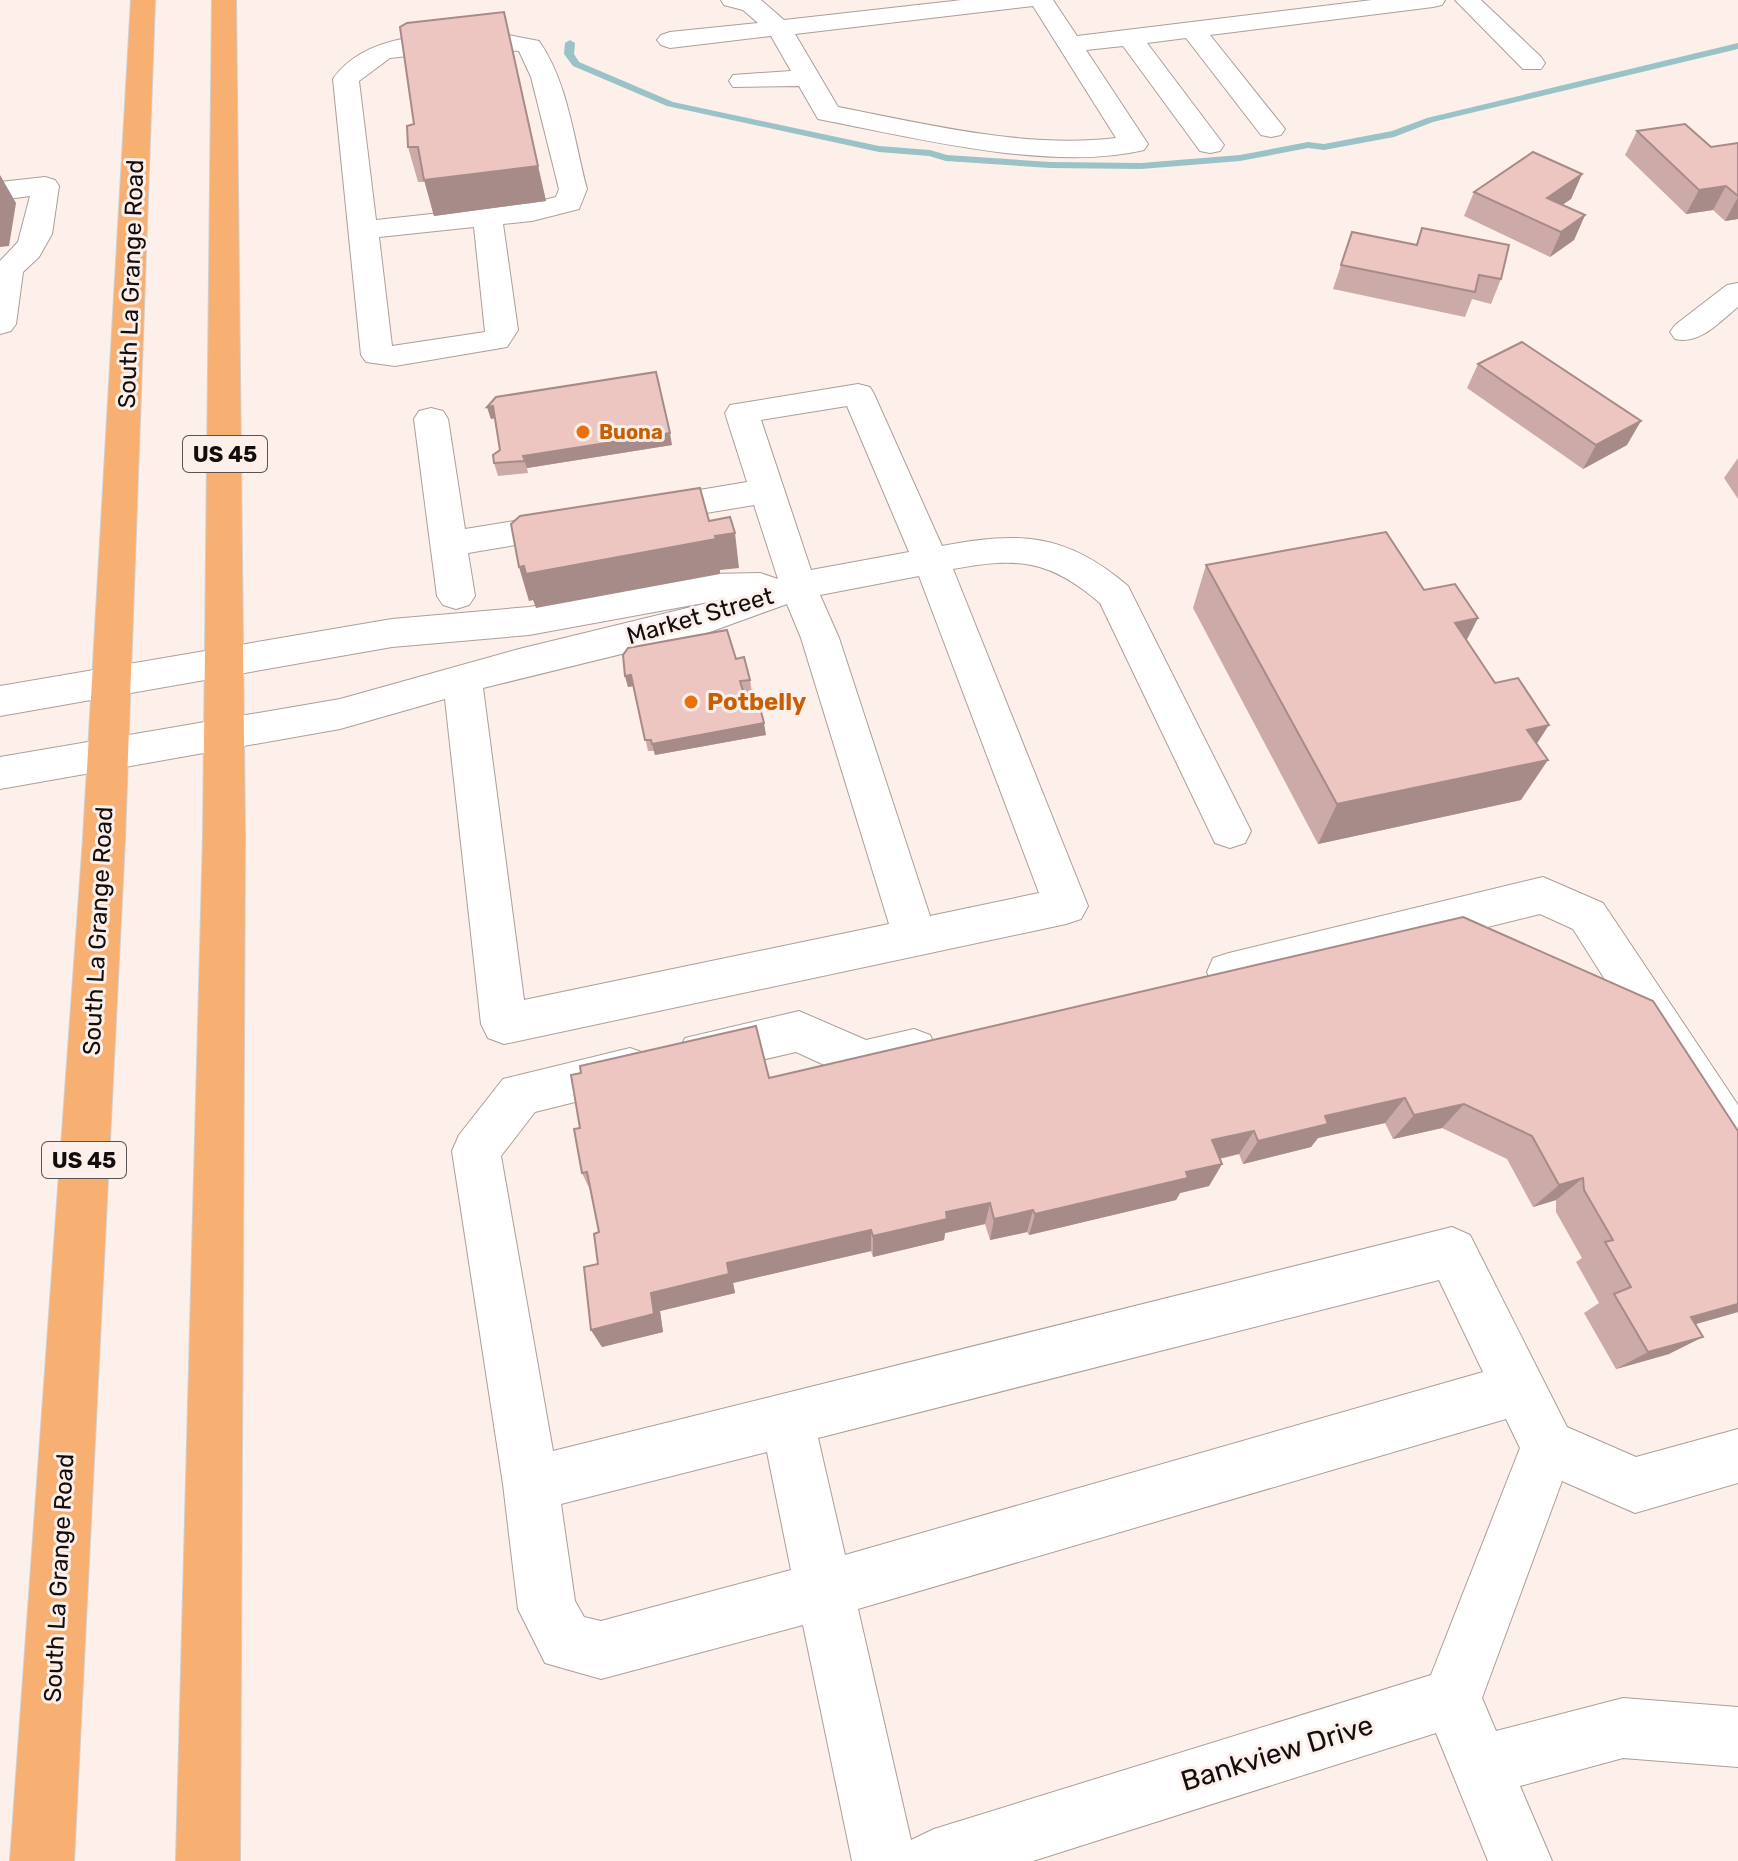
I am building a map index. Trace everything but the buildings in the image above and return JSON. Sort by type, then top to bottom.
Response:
[{"type":"main road","name":"South La Grange Road","points":[[42,1861],[112,682],[143,0]]},
{"type":"main road","name":"US 45","points":[[208,1861],[224,734],[224,0]]},
{"type":"street","points":[[733,0],[752,5],[779,28],[805,78],[828,113],[964,139],[1085,150],[1134,144],[1041,0]]},
{"type":"street","points":[[670,40],[1029,0]]},
{"type":"street","points":[[1068,45],[1433,0]]},
{"type":"street","points":[[1467,0],[1532,63]]},
{"type":"street","points":[[1192,29],[1271,129]]},
{"type":"street","points":[[1129,37],[1210,145]]},
{"type":"street","points":[[362,230],[555,209],[569,203],[573,189],[544,77],[530,46],[502,39],[380,53],[346,79],[362,230],[377,355],[395,356],[496,340],[502,330],[487,217]]},
{"type":"street","points":[[742,81],[805,78]]},
{"type":"street","points":[[0,191],[45,186],[40,228],[33,247],[4,271],[0,324]]},
{"type":"street","points":[[1686,332],[1738,292]]},
{"type":"street","points":[[462,679],[504,1024],[915,938],[1066,906],[931,561],[858,394],[742,413],[798,586],[820,638],[915,938]]},
{"type":"street","points":[[431,419],[456,596]]},
{"type":"street","points":[[449,544],[766,491]]},
{"type":"street","points":[[798,586],[993,549],[1051,554],[1087,571],[1115,595],[1230,831]]},
{"type":"street","name":"Market Street","points":[[0,701],[392,633],[529,621],[710,587],[798,586]]},
{"type":"street","name":"Market Street","points":[[0,773],[340,714],[462,679],[707,619],[798,586]]},
{"type":"street","points":[[1188,982],[1543,895],[1588,916],[1738,1147]]},
{"type":"street","points":[[957,1039],[864,1062],[799,1031],[520,1094],[476,1151],[531,1484],[547,1609],[566,1642],[601,1650],[825,1590],[1520,1388]]},
{"type":"street","points":[[531,1484],[1452,1252],[1548,1446],[1635,1485],[1738,1456]]},
{"type":"street","points":[[787,1420],[884,1861]]},
{"type":"street","points":[[1520,1861],[1452,1698],[1548,1446]]},
{"type":"street","name":"Bankview Drive","points":[[934,1861],[1452,1698]]},
{"type":"street","points":[[1480,1766],[1623,1728],[1738,1737]]},
{"type":"waterway","points":[[570,43],[569,54],[576,64],[670,104],[879,149],[930,153],[946,158],[1050,165],[1141,166],[1240,158],[1394,134],[1430,120],[1738,46]]},
{"type":"place","name":"Buona","points":[[583,432]]},
{"type":"place","name":"Potbelly","points":[[691,702]]}]
